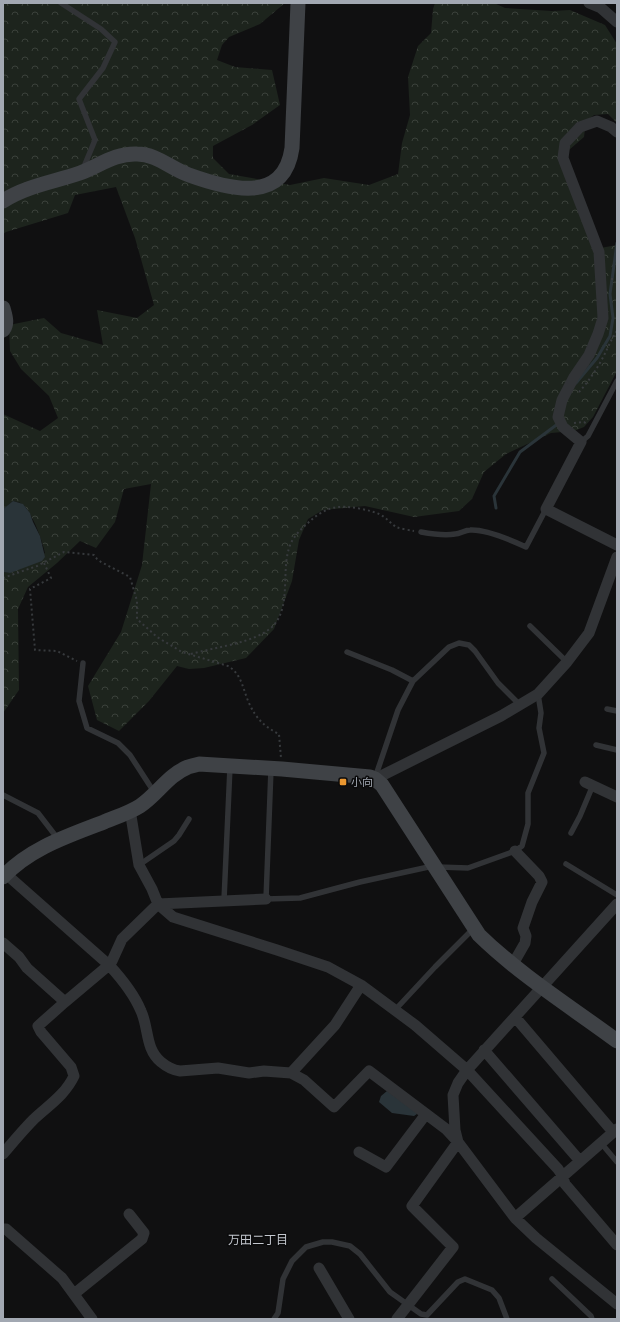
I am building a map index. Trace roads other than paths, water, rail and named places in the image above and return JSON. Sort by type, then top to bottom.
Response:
[{"type":"street","points":[[3,201],[23,190],[82,172],[121,155],[136,154],[150,156],[188,175],[226,186],[251,189],[264,187],[278,178],[286,169],[291,158],[298,3]]},
{"type":"street","points":[[590,3],[601,8],[617,22]]},
{"type":"street","points":[[617,132],[611,127],[597,121],[580,127],[565,143],[563,158],[599,252],[602,279],[603,318],[589,355],[574,377],[562,400],[558,417],[563,427],[582,442],[546,509],[617,545]]},
{"type":"street","points":[[3,308],[6,319],[3,330]]},
{"type":"street","points":[[375,779],[501,716],[538,694],[567,662],[589,633],[617,557]]},
{"type":"street","points":[[617,1041],[492,948],[479,935],[382,785],[370,777],[199,764],[187,767],[175,774],[141,805],[128,812],[39,848],[4,875],[109,965],[135,999],[142,1012],[153,1054],[165,1066],[180,1071],[218,1068],[249,1073],[264,1071],[291,1073],[304,1080],[334,1107],[369,1071],[446,1129],[458,1142],[515,1218],[536,1238],[617,1304]]},
{"type":"street","points":[[589,784],[617,797]]},
{"type":"street","points":[[128,812],[131,816],[138,865],[152,889],[158,904],[173,917],[328,967],[361,984],[468,1070],[562,1175],[564,1184],[617,1245]]},
{"type":"street","points":[[513,964],[524,943],[526,936],[523,928],[532,902],[542,882],[539,876],[515,851]]},
{"type":"street","points":[[3,1154],[32,1121],[60,1097],[69,1086],[74,1076],[71,1067],[41,1032],[38,1026],[109,965],[122,939],[158,904],[266,899]]},
{"type":"street","points":[[397,1319],[453,1247],[412,1206],[458,1142],[455,1130],[453,1095],[458,1083],[484,1050],[617,904]]},
{"type":"street","points":[[3,943],[19,957],[27,968],[65,1002]]},
{"type":"street","points":[[291,1073],[336,1025],[361,984]]},
{"type":"street","points":[[515,1017],[615,1131],[562,1175],[515,1218]]},
{"type":"street","points":[[484,1050],[580,1161]]},
{"type":"street","points":[[359,1152],[386,1167],[426,1114]]},
{"type":"street","points":[[74,1294],[137,1245],[142,1239],[144,1233],[129,1214]]},
{"type":"street","points":[[3,1229],[6,1229],[62,1278],[92,1319]]},
{"type":"street","points":[[319,1268],[349,1319]]},
{"type":"lane","points":[[61,3],[101,29],[114,42],[102,68],[79,99],[95,140],[82,172]]},
{"type":"lane","points":[[582,442],[588,436],[617,382]]},
{"type":"lane","points":[[421,532],[455,534],[470,530],[485,532],[507,538],[526,547],[546,509]]},
{"type":"lane","points":[[530,626],[567,662]]},
{"type":"lane","points":[[375,779],[398,710],[413,681],[449,648],[460,643],[469,645],[498,683],[520,705]]},
{"type":"lane","points":[[347,652],[392,670],[413,681]]},
{"type":"lane","points":[[82,663],[79,701],[88,728],[107,737],[122,747],[130,755],[155,793]]},
{"type":"lane","points":[[276,769],[266,899],[300,898],[360,882],[435,867],[468,868],[515,851],[522,846],[525,839],[528,824],[528,793],[544,753],[539,728],[541,713],[538,694]]},
{"type":"lane","points":[[607,709],[617,712]]},
{"type":"lane","points":[[596,745],[617,750]]},
{"type":"lane","points":[[224,900],[230,766]]},
{"type":"lane","points":[[571,833],[580,816],[589,784]]},
{"type":"lane","points":[[3,795],[38,813],[58,840]]},
{"type":"lane","points":[[138,865],[174,841],[189,819]]},
{"type":"lane","points":[[566,864],[617,895]]},
{"type":"lane","points":[[395,1010],[474,928]]},
{"type":"lane","points":[[601,1143],[617,1162]]},
{"type":"lane","points":[[274,1319],[278,1313],[282,1279],[292,1260],[306,1247],[323,1242],[332,1242],[350,1246],[360,1254],[390,1292],[421,1314],[427,1315],[458,1282],[465,1279],[492,1290],[499,1298],[507,1319]]},
{"type":"lane","points":[[552,1279],[591,1316],[592,1319]]},
{"type":"waterway","points":[[576,383],[597,358],[610,336],[613,318],[610,294],[617,243]]},
{"type":"waterway","points":[[496,508],[494,496],[520,452],[559,423]]},
{"type":"place","name":"小向","points":[[343,782]]},
{"type":"district","name":"万田二丁目","points":[[258,1240]]}]
